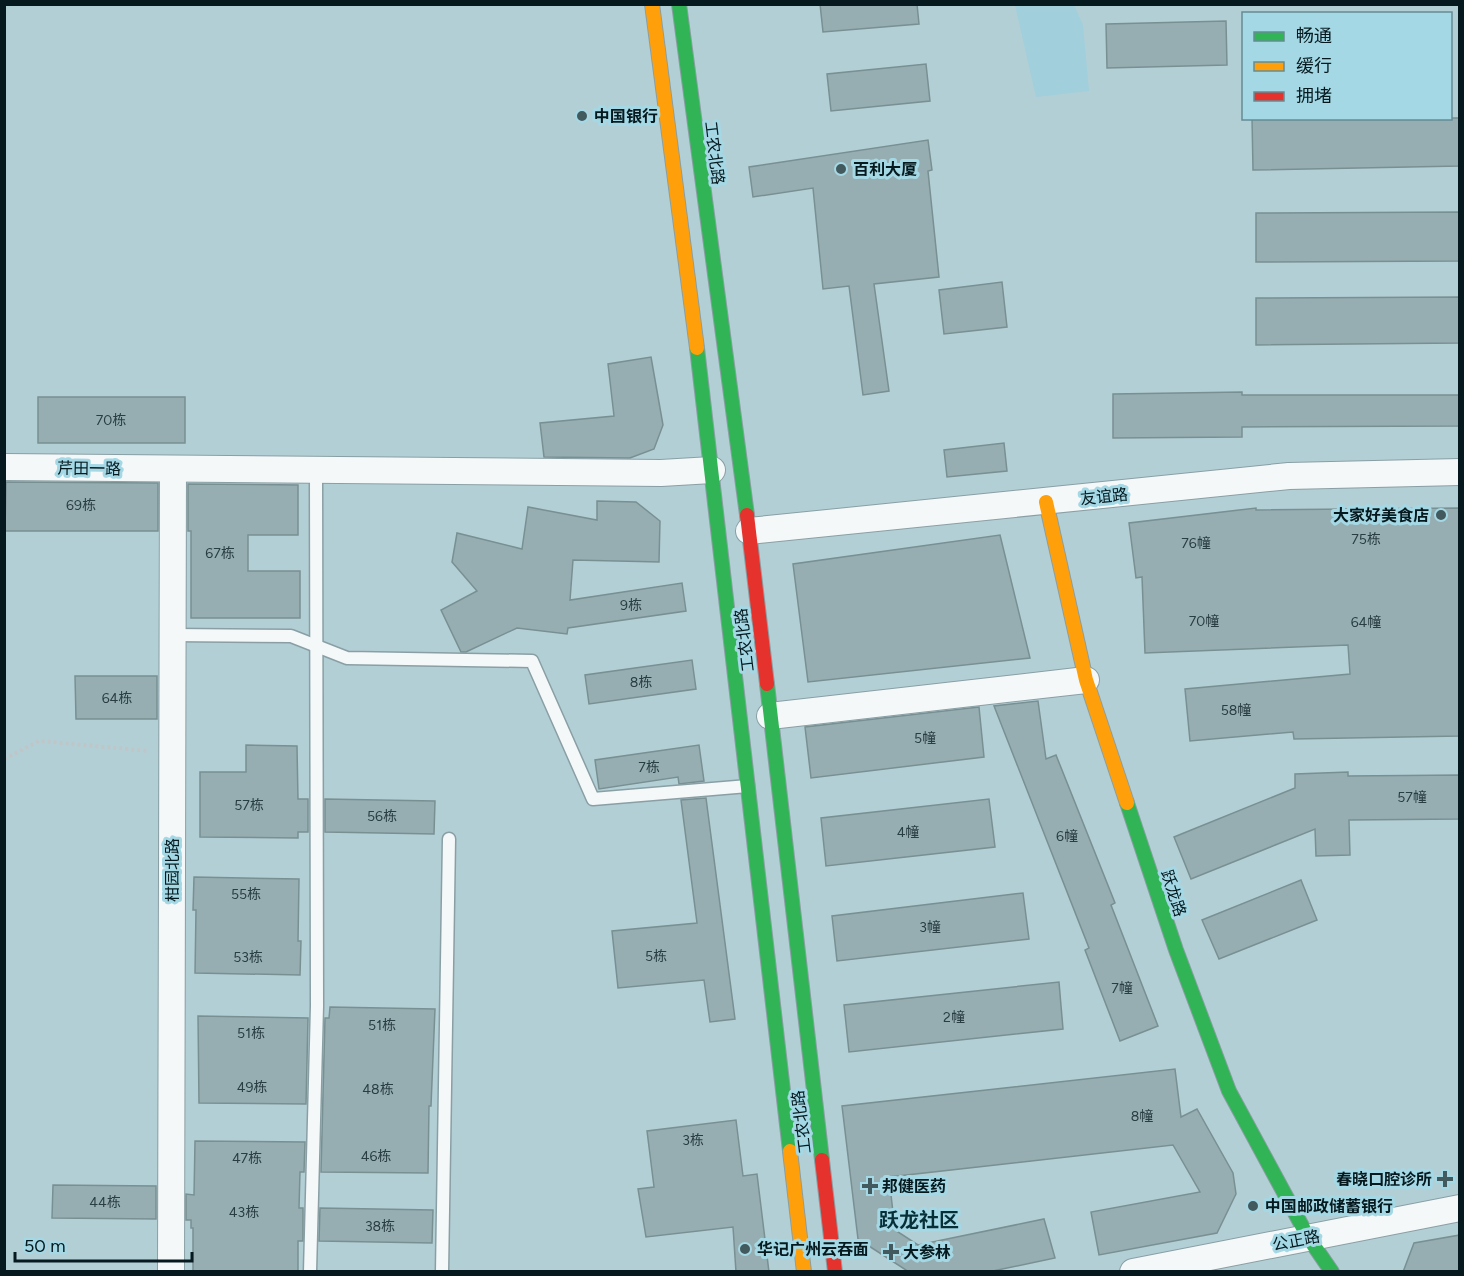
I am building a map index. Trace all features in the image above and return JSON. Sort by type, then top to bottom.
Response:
[{"type":"street","name":"工农北路","points":[[652,4],[712,470],[804,1272]]},
{"type":"street","name":"工农北路","points":[[679,4],[749,531],[835,1272]]},
{"type":"street","name":"芹田一路","points":[[4,466],[661,473],[712,470]]},
{"type":"street","name":"柑园北路","points":[[171,1272],[173,469]]},
{"type":"street","name":"友谊路","points":[[749,531],[1289,476],[1460,472]]},
{"type":"street","name":"跃龙路","points":[[1046,502],[1086,680],[1176,950],[1229,1091],[1308,1238],[1332,1272]]},
{"type":"street","points":[[770,716],[1086,680]]},
{"type":"street","name":"公正路","points":[[1139,1271],[1460,1208]]},
{"type":"lane","points":[[310,1272],[317,1006],[316,471]]},
{"type":"lane","points":[[173,635],[291,636],[346,658],[532,661],[593,799],[749,786]]},
{"type":"lane","points":[[442,1272],[449,838]]},
{"type":"path","points":[[4,759],[39,741],[172,754]]},
{"type":"shaded area","points":[[1015,5],[1074,5],[1083,25],[1089,91],[1036,97]]},
{"type":"building","points":[[820,4],[917,4],[919,24],[823,32]]},
{"type":"building","points":[[1226,21],[1227,65],[1107,68],[1106,24]]},
{"type":"building","points":[[926,64],[930,101],[831,111],[827,74]]},
{"type":"building","points":[[1452,118],[1460,118],[1460,166],[1253,170],[1252,120],[1452,120]]},
{"type":"building","points":[[928,140],[932,170],[928,171],[939,277],[874,284],[889,391],[863,395],[849,286],[823,289],[813,188],[753,197],[749,167]]},
{"type":"building","points":[[1460,212],[1460,261],[1256,262],[1256,213]]},
{"type":"building","points":[[1002,282],[1007,327],[944,334],[939,290]]},
{"type":"building","points":[[1460,297],[1460,343],[1256,345],[1256,298]]},
{"type":"building","points":[[651,357],[663,425],[654,449],[630,458],[544,457],[540,423],[614,416],[608,364]]},
{"type":"building","points":[[1242,392],[1242,395],[1460,395],[1460,426],[1242,427],[1242,437],[1113,438],[1113,394]]},
{"type":"building","points":[[38,397],[185,397],[185,443],[38,443]]},
{"type":"building","points":[[1004,443],[1007,471],[947,477],[944,450]]},
{"type":"building","points":[[6,482],[158,483],[158,531],[5,531]]},
{"type":"building","points":[[188,484],[298,485],[298,535],[248,535],[248,571],[300,571],[300,618],[191,618],[191,531],[188,531]]},
{"type":"building","points":[[597,501],[636,502],[660,521],[659,562],[573,560],[570,600],[682,583],[686,611],[568,628],[567,634],[517,628],[466,652],[461,652],[441,610],[477,591],[452,562],[457,533],[522,549],[528,507],[597,520]]},
{"type":"building","points":[[1256,508],[1256,510],[1460,508],[1460,736],[1294,739],[1293,732],[1190,741],[1185,689],[1350,674],[1348,645],[1145,653],[1142,577],[1136,578],[1129,523]]},
{"type":"building","points":[[1000,535],[1030,658],[808,682],[793,564]]},
{"type":"building","points":[[692,660],[696,689],[589,704],[585,675]]},
{"type":"building","points":[[75,676],[157,676],[157,719],[76,719]]},
{"type":"building","points":[[1038,701],[1046,759],[1056,755],[1115,903],[1111,905],[1158,1026],[1120,1041],[1085,950],[1089,948],[994,706]]},
{"type":"building","points":[[979,707],[984,757],[811,778],[805,727]]},
{"type":"building","points":[[246,745],[297,746],[298,799],[308,799],[308,832],[298,832],[298,838],[200,837],[200,772],[246,772]]},
{"type":"building","points":[[699,745],[704,781],[679,784],[678,777],[599,789],[595,760]]},
{"type":"building","points":[[1348,772],[1348,776],[1460,775],[1460,819],[1349,820],[1350,855],[1316,856],[1315,829],[1191,879],[1174,837],[1295,788],[1295,774]]},
{"type":"building","points":[[706,798],[735,1019],[710,1022],[704,980],[618,988],[612,931],[697,923],[681,800]]},
{"type":"building","points":[[325,799],[435,801],[434,834],[325,832]]},
{"type":"building","points":[[989,799],[995,847],[826,866],[821,818]]},
{"type":"building","points":[[194,877],[299,879],[300,975],[195,973]]},
{"type":"building","points":[[1301,880],[1317,920],[1219,959],[1202,920]]},
{"type":"building","points":[[1023,893],[1029,939],[837,961],[832,916]]},
{"type":"building","points":[[1059,982],[1063,1029],[849,1052],[844,1005]]},
{"type":"building","points":[[330,1007],[435,1009],[431,1106],[429,1106],[428,1173],[321,1172],[325,1018],[329,1018]]},
{"type":"building","points":[[198,1016],[308,1018],[306,1104],[199,1103]]},
{"type":"building","points":[[1175,1069],[1181,1117],[1197,1109],[1233,1173],[1236,1194],[1217,1233],[1099,1255],[1091,1212],[1200,1192],[1173,1145],[889,1177],[895,1230],[918,1245],[1044,1219],[1055,1258],[988,1272],[909,1272],[858,1239],[842,1106]]},
{"type":"building","points":[[736,1120],[743,1176],[757,1174],[769,1272],[736,1272],[733,1227],[646,1237],[638,1189],[654,1187],[647,1131]]},
{"type":"building","points":[[195,1141],[305,1142],[304,1172],[300,1172],[299,1208],[303,1208],[303,1241],[298,1241],[298,1272],[193,1272],[193,1228],[191,1228],[191,1220],[186,1220],[186,1194],[194,1195]]},
{"type":"building","points":[[53,1185],[156,1186],[156,1219],[52,1218]]},
{"type":"building","points":[[320,1208],[433,1210],[432,1243],[319,1241]]},
{"type":"building","points":[[1460,1235],[1460,1272],[1403,1272],[1414,1243]]},
{"type":"traffic: fast","points":[[679,4],[747,515]]},
{"type":"traffic: fast","points":[[697,348],[790,1151]]},
{"type":"traffic: fast","points":[[767,684],[822,1160]]},
{"type":"traffic: fast","points":[[1127,803],[1176,950],[1229,1091],[1308,1237],[1332,1272]]},
{"type":"traffic: slow","points":[[652,4],[697,348]]},
{"type":"traffic: slow","points":[[1046,502],[1086,680],[1127,803]]},
{"type":"traffic: slow","points":[[790,1151],[804,1272]]},
{"type":"traffic: jam","points":[[747,515],[767,684]]},
{"type":"traffic: jam","points":[[822,1160],[835,1272]]},
{"type":"place","name":"中国银行","points":[[582,116]]},
{"type":"place","name":"百利大厦","points":[[841,169]]},
{"type":"place","name":"大家好美食店","points":[[1441,515]]},
{"type":"place","name":"春晓口腔诊所","points":[[1445,1179]]},
{"type":"place","name":"邦健医药","points":[[870,1186]]},
{"type":"place","name":"中国邮政储蓄银行","points":[[1253,1206]]},
{"type":"place","name":"华记广州云吞面","points":[[745,1249]]},
{"type":"place","name":"大参林","points":[[891,1252]]},
{"type":"district","name":"跃龙社区","points":[[919,1220]]}]
